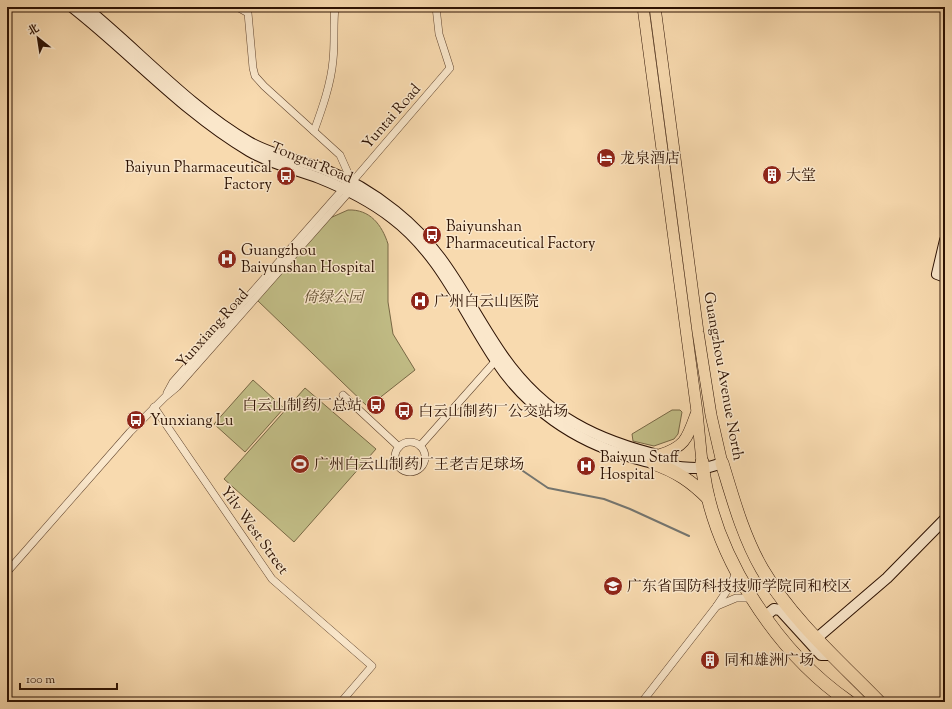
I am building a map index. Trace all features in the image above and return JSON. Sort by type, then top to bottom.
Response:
[{"type":"highway","points":[[656,459],[679,473],[708,498]]},
{"type":"highway","name":"Guangzhou Avenue North","points":[[722,463],[744,530],[761,567],[785,602],[832,655],[879,702]]},
{"type":"highway","name":"Guangzhou Avenue North","points":[[703,465],[708,498],[718,531],[752,598],[764,617],[815,675],[844,701]]},
{"type":"main road","name":"Tongtai Road","points":[[72,7],[188,108],[222,134],[265,160],[348,188],[394,210],[427,240],[451,271],[518,390],[545,414],[562,426],[597,446],[656,459],[703,465],[722,463]]},
{"type":"main road","name":"Tongtai Road","points":[[85,7],[207,113],[238,136],[267,151],[322,169],[348,188]]},
{"type":"main road","name":"Guangzhou Avenue North","points":[[643,7],[703,465]]},
{"type":"main road","name":"Guangzhou Avenue North","points":[[656,7],[698,332],[711,414],[722,463]]},
{"type":"main road","points":[[941,276],[945,240]]},
{"type":"main road","points":[[687,334],[698,332]]},
{"type":"main road","points":[[656,459],[675,450],[684,443],[697,412]]},
{"type":"main road","points":[[817,638],[888,578],[945,519]]},
{"type":"main road","points":[[764,617],[774,609],[780,610],[821,655],[832,655]]},
{"type":"street","points":[[237,7],[248,13],[255,76],[340,155],[348,188]]},
{"type":"street","points":[[314,131],[324,102],[333,60],[333,27],[335,7]]},
{"type":"street","name":"Yuntai Road","points":[[348,188],[450,68],[439,34],[436,7]]},
{"type":"street","name":"Yunxiang Road","points":[[7,572],[154,407],[165,397],[173,382],[348,188]]},
{"type":"street","points":[[420,446],[499,358]]},
{"type":"street","points":[[343,395],[399,447]]},
{"type":"street","name":"Yilv West Street","points":[[154,407],[272,579],[372,666],[341,702]]},
{"type":"street","points":[[406,442],[411,442],[420,446],[423,450],[425,459],[420,468],[411,471],[402,469],[396,461],[396,452],[399,447],[406,442]]},
{"type":"street","points":[[642,702],[716,607],[730,586],[737,571]]},
{"type":"street","points":[[716,607],[732,599],[752,598]]},
{"type":"green space","name":"倚绿公园","points":[[348,210],[356,210],[369,215],[379,225],[388,244],[388,302],[393,334],[415,370],[368,407],[257,300],[330,218]]},
{"type":"green space","points":[[253,380],[284,408],[245,452],[214,424]]},
{"type":"green space","name":"广州白云山制药厂王老吉足球场","points":[[305,388],[376,449],[294,542],[224,479]]},
{"type":"green space","points":[[672,410],[680,410],[682,412],[678,434],[674,439],[654,446],[633,441],[632,434]]},
{"type":"waterway","points":[[523,471],[548,488],[604,499],[630,509],[689,536]]},
{"type":"place","name":"龙泉酒店","points":[[606,158]]},
{"type":"place","name":"大堂","points":[[772,175]]},
{"type":"place","name":"Baiyun Pharmaceutical Factory","points":[[286,176]]},
{"type":"place","name":"Baiyunshan Pharmaceutical Factory","points":[[432,235]]},
{"type":"place","name":"Guangzhou Baiyunshan Hospital","points":[[227,259]]},
{"type":"place","name":"广州白云山医院","points":[[420,301]]},
{"type":"place","name":"白云山制药厂总站","points":[[376,405]]},
{"type":"place","name":"白云山制药厂公交站场","points":[[404,411]]},
{"type":"place","name":"Yunxiang Lu","points":[[136,420]]},
{"type":"place","name":"广州白云山制药厂王老吉足球场","points":[[300,464]]},
{"type":"place","name":"Baiyun Staff Hospital","points":[[586,466]]},
{"type":"place","name":"广东省国防科技技师学院同和校区","points":[[613,586]]},
{"type":"place","name":"同和雄洲广场","points":[[710,660]]}]
